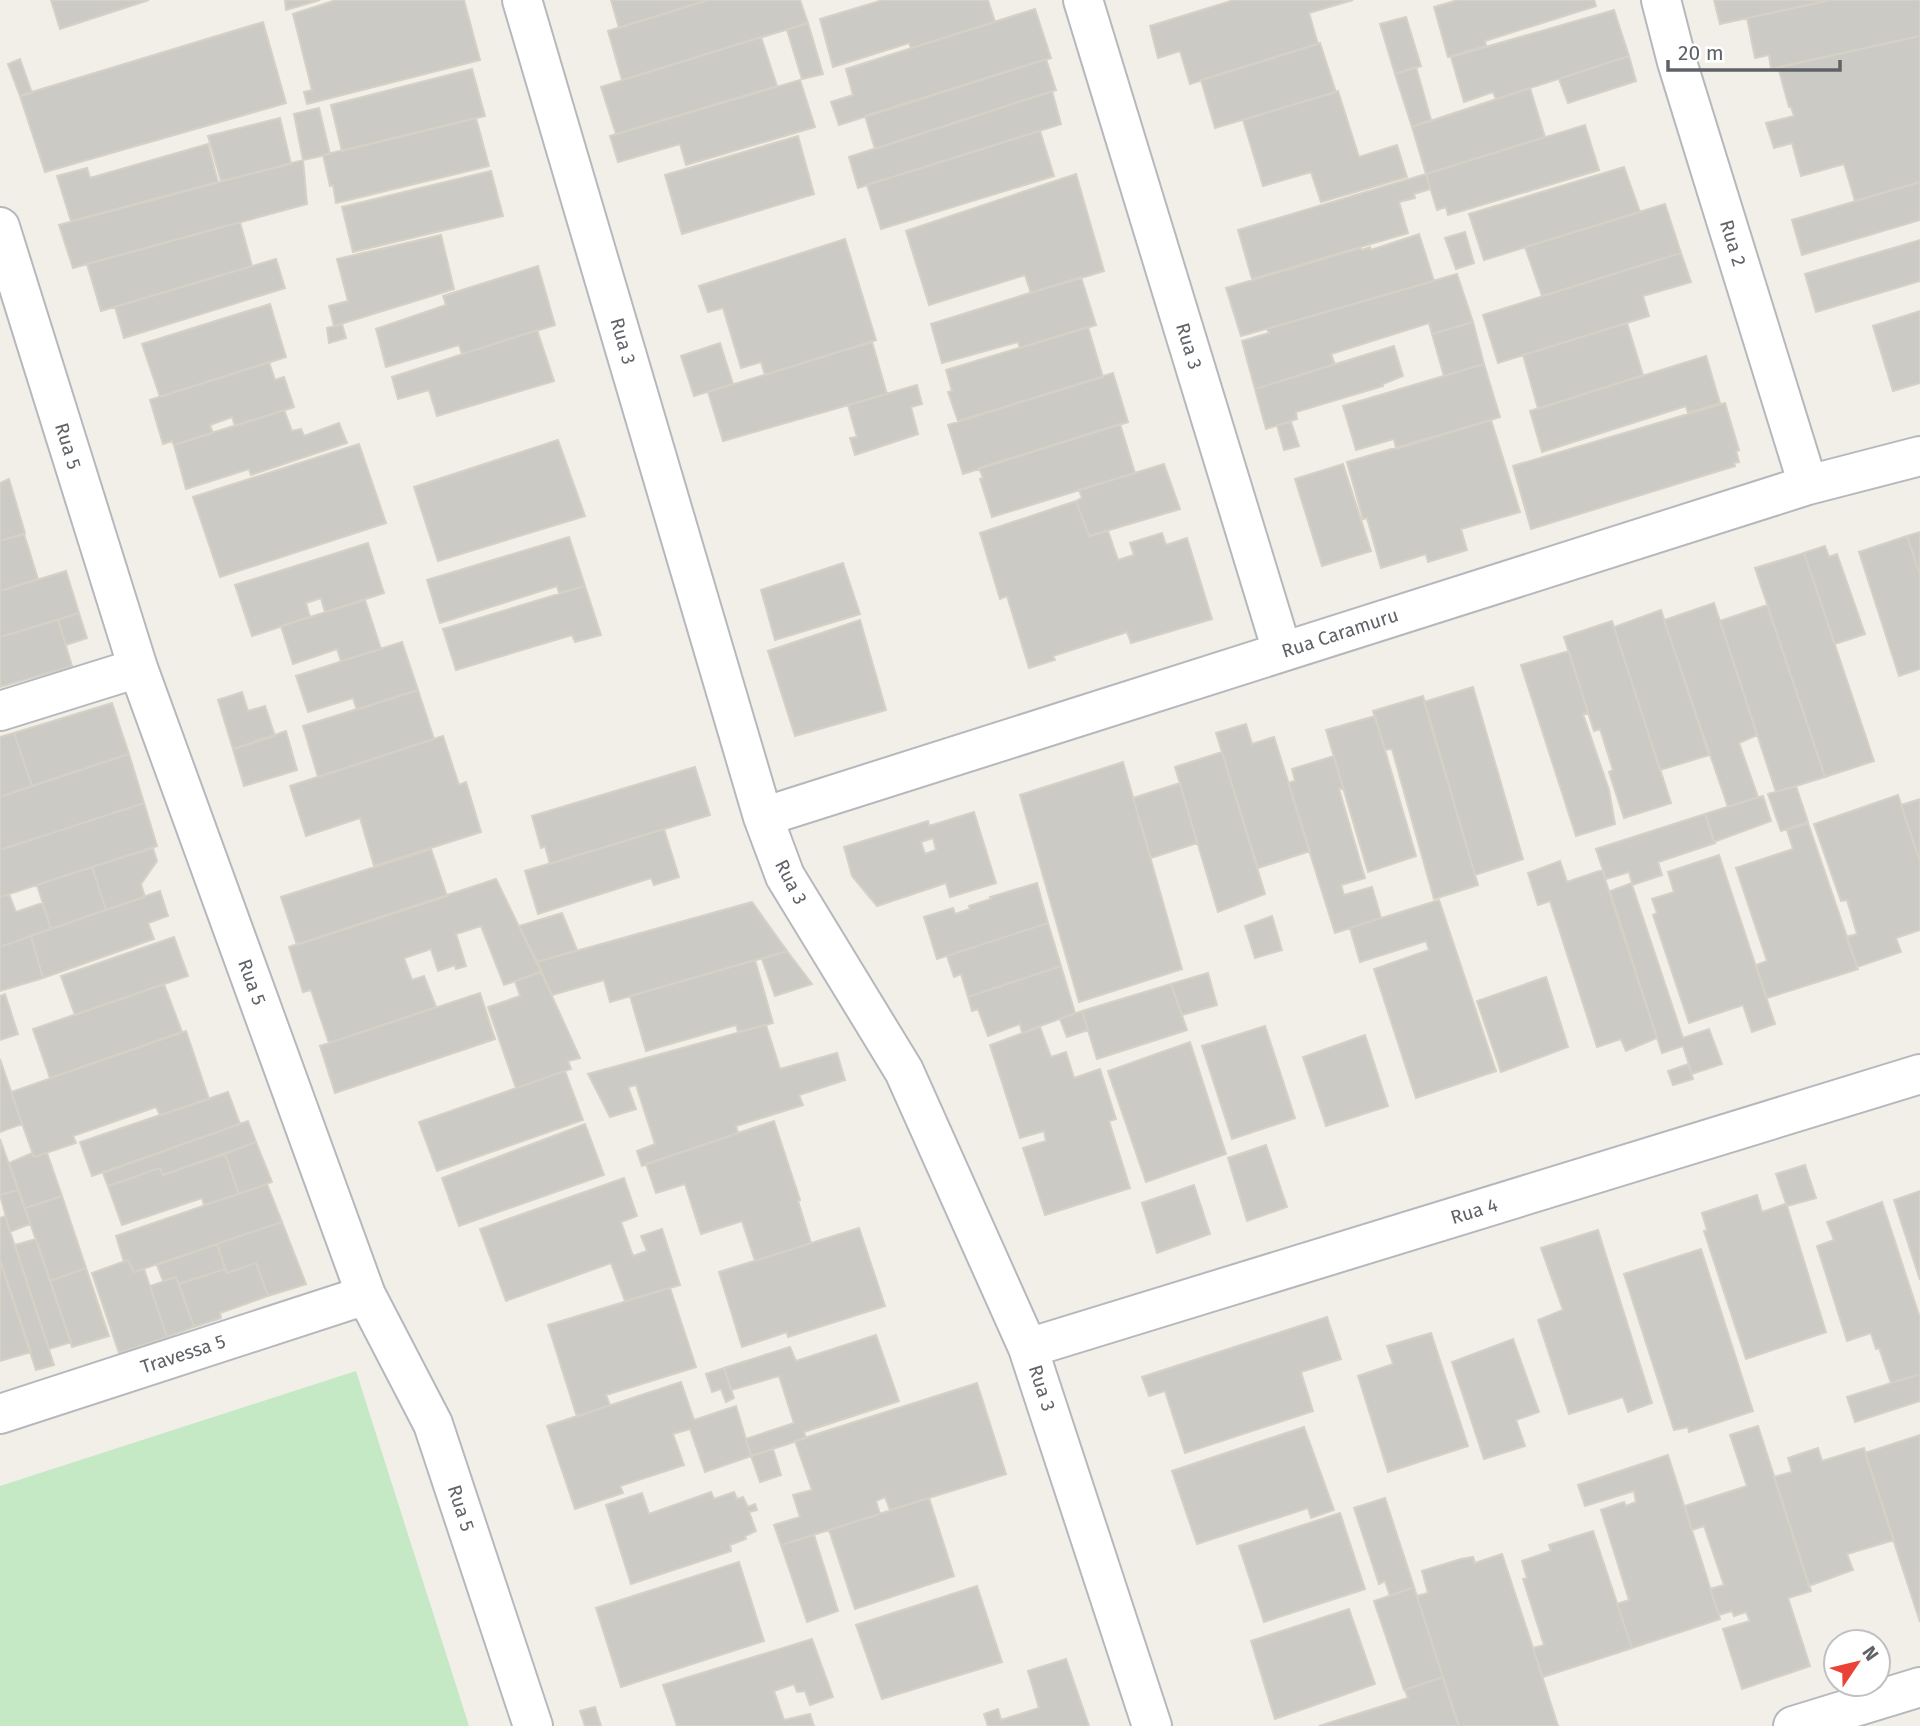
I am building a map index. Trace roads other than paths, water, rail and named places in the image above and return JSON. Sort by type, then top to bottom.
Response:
[{"type":"street","name":"Rua 3","points":[[523,0],[763,817],[785,876],[904,1071],[1028,1348],[1152,1726]]},
{"type":"street","name":"Rua 3","points":[[1083,0],[1282,651]]},
{"type":"street","name":"Rua 2","points":[[1661,0],[1677,62],[1808,485]]},
{"type":"street","name":"Rua 5","points":[[0,227],[138,668],[366,1295],[433,1423],[533,1726]]},
{"type":"street","name":"Rua Caramuru","points":[[763,817],[1808,485],[1920,456]]},
{"type":"street","points":[[0,711],[138,668]]},
{"type":"street","name":"Rua 4","points":[[1028,1348],[1920,1074]]},
{"type":"street","name":"Travessa 5","points":[[0,1414],[366,1295]]},
{"type":"street","points":[[1793,1726],[1920,1687]]}]
